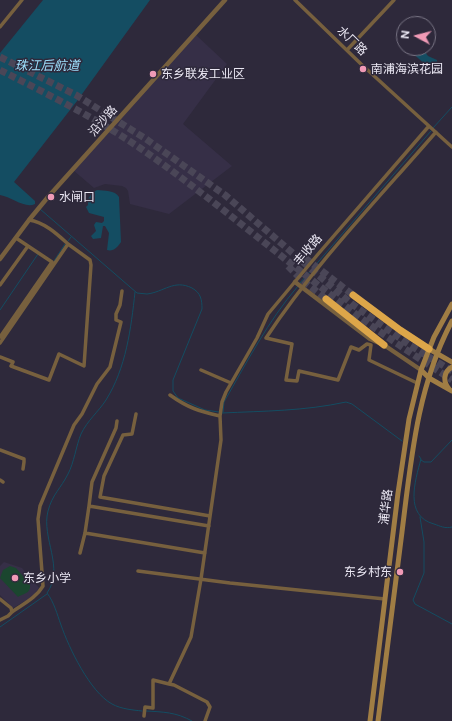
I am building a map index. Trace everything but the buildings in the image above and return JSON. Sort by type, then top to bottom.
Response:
[{"type":"highway","points":[[353,295],[400,330],[429,349]]},
{"type":"highway","points":[[326,299],[384,345]]},
{"type":"main road","name":"浦华路","points":[[370,721],[404,443],[412,403],[421,370],[442,321],[452,304]]},
{"type":"main road","name":"浦华路","points":[[378,721],[417,422],[429,378],[452,322]]},
{"type":"main road","points":[[429,349],[452,362]]},
{"type":"main road","points":[[451,391],[446,384],[445,375],[447,370],[452,367]]},
{"type":"main road","points":[[421,370],[429,378],[451,391]]},
{"type":"street","points":[[0,27],[22,0]]},
{"type":"street","name":"沿沙路","points":[[0,259],[48,197],[225,0]]},
{"type":"street","name":"水厂路","points":[[295,0],[452,147]]},
{"type":"street","points":[[347,50],[394,0]]},
{"type":"street","points":[[418,383],[369,360],[370,345],[367,344],[359,350],[351,347],[338,380],[299,371],[298,381],[286,380],[292,344],[266,338],[281,316],[333,249],[433,129]]},
{"type":"street","name":"丰收路","points":[[169,684],[191,637],[221,440],[220,416],[222,402],[231,383],[257,338],[268,314],[433,129]]},
{"type":"street","points":[[0,357],[13,362],[11,366],[49,380],[60,354],[84,366],[91,265],[90,260],[37,221],[29,220]]},
{"type":"street","points":[[0,337],[52,262],[16,238]]},
{"type":"street","points":[[0,343],[68,244]]},
{"type":"street","points":[[0,285],[28,246]]},
{"type":"street","points":[[295,282],[370,339],[384,345],[421,370]]},
{"type":"street","points":[[0,620],[34,598],[43,586],[38,519],[40,506],[74,425],[82,414],[97,384],[110,367],[120,330],[121,322],[116,320],[116,314],[120,305],[122,291]]},
{"type":"street","points":[[202,370],[231,383]]},
{"type":"street","points":[[170,395],[184,405],[201,412],[220,416]]},
{"type":"street","points":[[136,414],[132,434],[123,435],[104,476],[100,497],[104,499],[210,516]]},
{"type":"street","points":[[80,553],[94,479],[116,428],[117,421]]},
{"type":"street","points":[[0,450],[24,459],[23,469]]},
{"type":"street","points":[[94,479],[103,482]]},
{"type":"street","points":[[89,506],[209,526]]},
{"type":"street","points":[[85,533],[205,553]]},
{"type":"street","points":[[138,571],[385,599]]},
{"type":"street","points":[[0,599],[11,608],[12,612]]},
{"type":"street","points":[[144,716],[145,707],[153,708],[153,680],[169,684],[207,702],[210,706],[205,721]]},
{"type":"shaded area","points":[[195,34],[227,64],[183,124],[232,166],[169,214],[130,204],[128,191],[122,186],[105,184],[94,188],[73,170]]},
{"type":"shaded area","name":"东乡小学","points":[[4,562],[22,568],[39,588],[32,597],[13,608],[0,595],[0,566]]},
{"type":"green space","points":[[10,566],[16,568],[30,584],[27,593],[18,597],[0,578],[3,570]]},
{"type":"water","name":"珠江后航道","points":[[43,0],[150,0],[77,101],[14,182],[35,201],[35,204],[27,205],[0,195],[0,53]]},
{"type":"water","points":[[416,56],[428,56],[437,60],[437,62],[429,68]]},
{"type":"water","points":[[97,190],[112,192],[119,197],[121,242],[113,250],[107,250],[109,233],[105,226],[103,226],[101,238],[93,239],[91,236],[96,231],[94,225],[96,222],[102,223],[104,221],[104,217],[89,213],[86,207],[88,205],[88,199],[92,193]]},
{"type":"waterway","points":[[433,128],[452,107]]},
{"type":"waterway","points":[[300,283],[431,131]]},
{"type":"waterway","points":[[40,209],[137,293],[153,293],[174,285],[180,285],[192,288],[199,294],[202,309],[173,380],[173,391],[178,398],[205,410],[219,412]]},
{"type":"waterway","points":[[68,241],[71,237]]},
{"type":"waterway","points":[[54,261],[65,244]]},
{"type":"waterway","points":[[0,310],[38,254]]},
{"type":"waterway","points":[[223,412],[224,402],[258,342],[277,313],[298,286]]},
{"type":"waterway","points":[[135,292],[132,320],[123,362],[113,388],[81,434],[70,470],[54,496],[48,511],[47,532],[54,573],[52,583],[47,593],[81,669],[96,690],[104,698],[116,706],[142,711]]},
{"type":"waterway","points":[[222,413],[300,409],[346,402],[352,404],[402,441]]},
{"type":"waterway","points":[[421,460],[424,462],[431,462],[452,440]]},
{"type":"waterway","points":[[419,456],[421,459],[416,477],[414,497],[418,514],[425,520],[434,524],[449,528],[452,527]]},
{"type":"waterway","points":[[420,517],[424,542],[424,573],[413,600],[415,604],[452,624]]},
{"type":"waterway","points":[[0,627],[47,594]]},
{"type":"waterway","points":[[146,711],[175,714],[192,721]]},
{"type":"tunnel","points":[[0,57],[76,95],[146,139],[225,195],[352,304],[408,344],[452,371]]},
{"type":"tunnel","points":[[0,70],[89,116],[140,148],[167,167],[361,318],[452,380]]},
{"type":"tunnel","points":[[305,258],[353,295]]},
{"type":"tunnel","points":[[288,266],[301,279],[326,299]]},
{"type":"place","name":"南浦海滨花园","points":[[363,69]]},
{"type":"place","name":"东乡联发工业区","points":[[153,74]]},
{"type":"place","name":"水闸口","points":[[51,197]]},
{"type":"place","name":"东乡村东","points":[[400,572]]},
{"type":"place","name":"东乡小学","points":[[15,578]]}]
